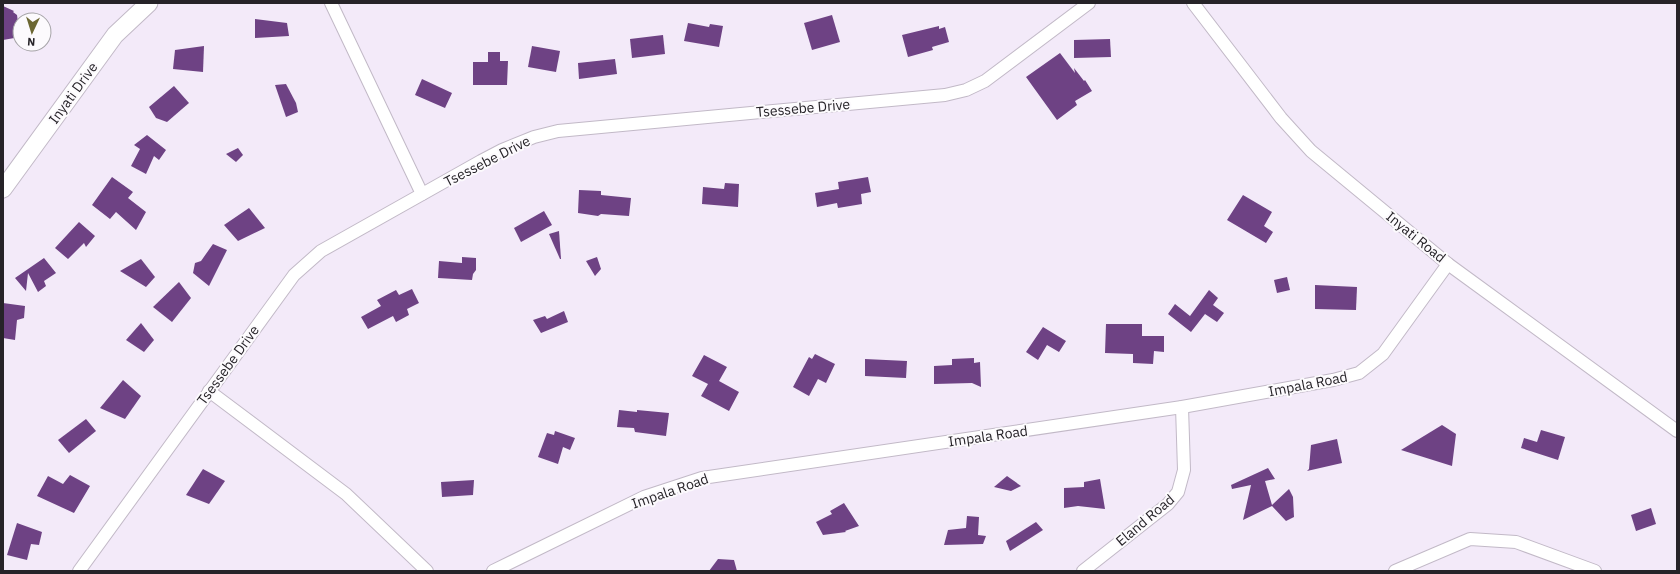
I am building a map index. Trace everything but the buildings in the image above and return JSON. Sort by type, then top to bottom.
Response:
[{"type":"street","name":"Inyati Drive","points":[[3,189],[115,34],[148,3]]},
{"type":"street","points":[[331,3],[422,194]]},
{"type":"street","name":"Tsessebe Drive","points":[[79,571],[294,275],[321,251],[422,194],[502,150],[534,137],[558,131],[937,96],[966,90],[985,82],[1089,3]]},
{"type":"street","name":"Inyati Road","points":[[1193,3],[1281,118],[1311,151],[1448,264],[1677,431]]},
{"type":"street","name":"Impala Road","points":[[493,571],[644,497],[702,478],[1182,407],[1333,380],[1359,373],[1383,354],[1448,264]]},
{"type":"street","points":[[209,391],[346,494],[427,571]]},
{"type":"street","name":"Eland Road","points":[[1083,571],[1168,504],[1178,492],[1184,470],[1182,407]]},
{"type":"street","points":[[1395,571],[1470,539],[1516,542],[1595,571]]}]
